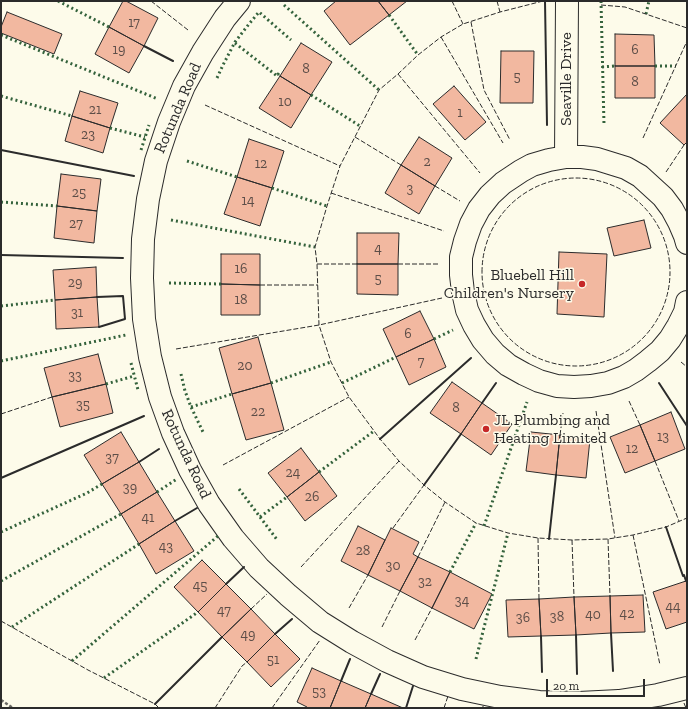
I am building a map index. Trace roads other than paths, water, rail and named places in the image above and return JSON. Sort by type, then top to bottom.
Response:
[{"type":"street","name":"Rotunda Road","points":[[239,1],[225,18],[203,52],[184,86],[169,122],[156,160],[148,199],[143,239],[142,278],[144,319],[150,357],[160,397],[173,433],[190,470],[209,504],[233,538],[259,568],[315,618],[380,658],[423,677],[462,689],[500,697],[539,702],[579,703],[619,701],[658,695],[687,688]]},
{"type":"street","name":"Seaville Drive","points":[[566,157],[567,1]]},
{"type":"street","points":[[687,243],[672,209],[662,196],[640,176],[626,168],[597,159],[566,157],[532,165],[502,183],[479,209],[471,224],[461,258],[461,275],[467,310],[483,340],[495,354],[508,365],[539,381],[557,386],[574,387],[608,383],[624,377],[636,370],[660,351],[670,339],[685,312],[687,302]]},
{"type":"place","name":"Bluebell Hill Children's Nursery","points":[[582,284]]},
{"type":"place","name":"JL Plumbing and Heating Limited","points":[[486,429]]}]
